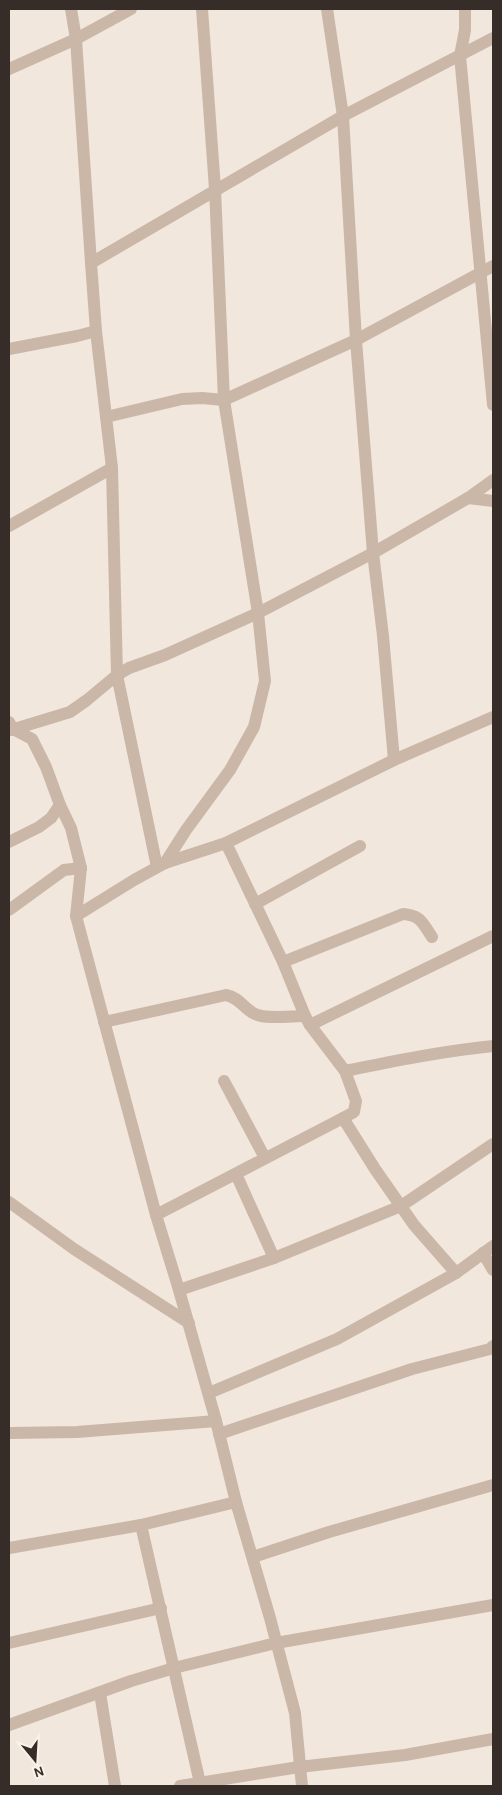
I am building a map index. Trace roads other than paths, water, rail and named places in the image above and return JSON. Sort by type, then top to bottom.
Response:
[{"type":"street","points":[[71,9],[76,39],[96,331],[112,468],[116,675],[161,865]]},
{"type":"street","points":[[9,69],[76,39],[131,9]]},
{"type":"street","points":[[161,865],[230,770],[254,727],[265,681],[258,613],[224,400],[215,189],[202,9]]},
{"type":"street","points":[[327,9],[343,116],[356,340],[373,553],[383,636],[394,760]]},
{"type":"street","points":[[465,9],[465,30],[460,56],[493,405]]},
{"type":"street","points":[[91,263],[343,116],[493,38]]},
{"type":"street","points":[[106,417],[182,399],[224,400],[356,340],[493,266]]},
{"type":"street","points":[[9,349],[96,331]]},
{"type":"street","points":[[9,526],[112,468]]},
{"type":"street","points":[[10,727],[70,712],[116,675],[258,613],[373,553],[468,498],[493,480]]},
{"type":"street","points":[[468,498],[493,501]]},
{"type":"street","points":[[76,916],[161,865],[226,842],[394,760],[493,717]]},
{"type":"street","points":[[10,727],[32,739],[46,767],[71,828],[81,868],[76,916],[156,1215],[180,1290],[236,1502],[276,1643],[294,1713],[302,1786]]},
{"type":"street","points":[[9,842],[51,818],[60,805]]},
{"type":"street","points":[[156,1215],[354,1112],[356,1105],[346,1071],[307,1020],[283,962],[226,842]]},
{"type":"street","points":[[255,904],[360,846]]},
{"type":"street","points":[[9,910],[26,895],[64,870],[81,868]]},
{"type":"street","points":[[283,962],[403,914],[419,918],[432,937]]},
{"type":"street","points":[[104,1022],[226,995],[239,1000],[254,1014],[307,1020],[493,936]]},
{"type":"street","points":[[346,1071],[409,1058],[493,1046]]},
{"type":"street","points":[[224,1081],[265,1158]]},
{"type":"street","points":[[343,1118],[374,1169],[414,1225],[456,1273]]},
{"type":"street","points":[[180,1290],[274,1258],[402,1206],[493,1144]]},
{"type":"street","points":[[236,1174],[274,1258]]},
{"type":"street","points":[[9,1202],[74,1249],[189,1323]]},
{"type":"street","points":[[208,1393],[337,1339],[456,1273],[488,1250],[493,1270]]},
{"type":"street","points":[[219,1434],[412,1369],[490,1349],[493,1346]]},
{"type":"street","points":[[9,1433],[77,1432],[216,1421]]},
{"type":"street","points":[[252,1557],[329,1532],[493,1485]]},
{"type":"street","points":[[9,1548],[140,1525],[236,1502]]},
{"type":"street","points":[[140,1525],[161,1608],[200,1783]]},
{"type":"street","points":[[9,1725],[131,1681],[174,1668],[276,1643],[493,1606]]},
{"type":"street","points":[[9,1643],[161,1608]]},
{"type":"street","points":[[100,1693],[115,1786]]},
{"type":"street","points":[[180,1786],[300,1767],[405,1755],[493,1739]]}]
